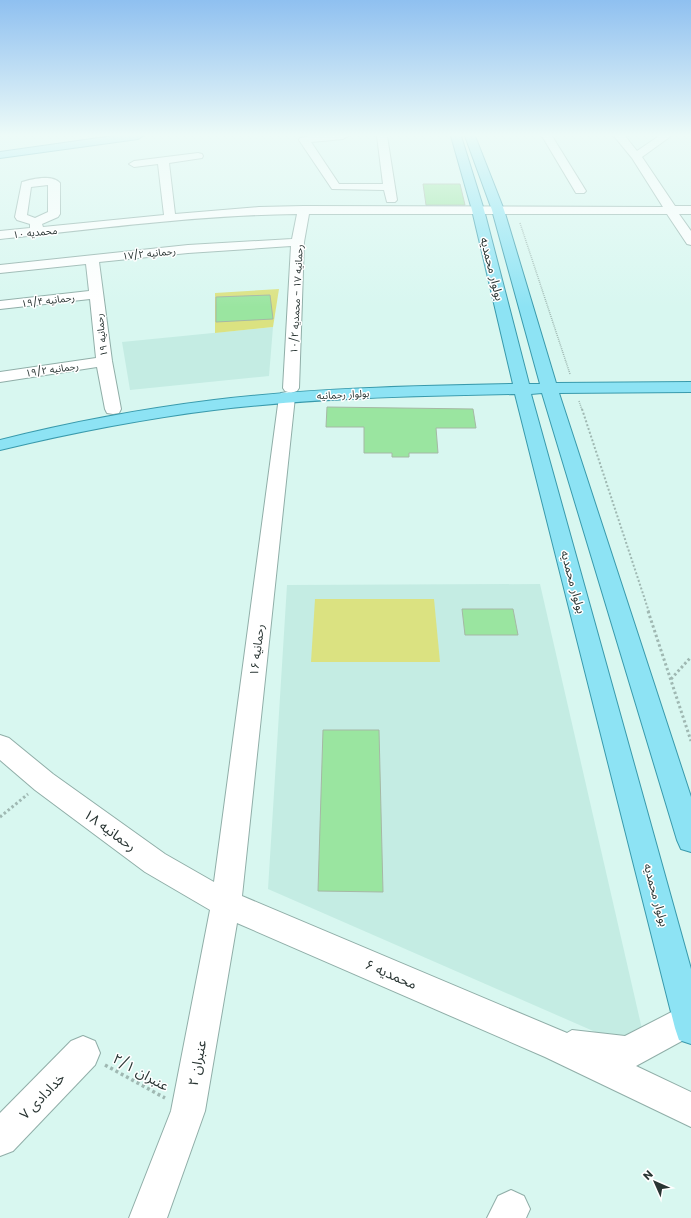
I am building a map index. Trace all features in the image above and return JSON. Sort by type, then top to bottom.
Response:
[{"type":"main road","name":"بولوار محمدیه","points":[[481,193],[488,210],[548,383],[691,840]]},
{"type":"main road","name":"بولوار محمدیه","points":[[484,193],[521,384],[690,1023]]},
{"type":"main road","name":"بولوار رحمانیه","points":[[573,383],[691,378]]},
{"type":"main road","name":"بولوار رحمانیه","points":[[0,435],[113,409],[196,398],[289,393],[347,393],[548,383],[691,387]]},
{"type":"main road","name":"بولوار رحمانیه","points":[[0,444],[43,433],[131,417],[289,393]]},
{"type":"street","points":[[167,193],[170,218]]},
{"type":"street","points":[[390,193],[394,210]]},
{"type":"street","points":[[659,193],[691,241]]},
{"type":"street","name":"رحمانیه ۱۷ - محمدیه ۱۰/۲","points":[[289,393],[298,242],[304,210]]},
{"type":"street","name":"محمدیه ۱۰","points":[[0,235],[36,227],[259,211],[691,210]]},
{"type":"street","name":"رحمانیه ۱۷/۲","points":[[0,269],[188,249],[298,242]]},
{"type":"street","name":"رحمانیه ۱۹","points":[[92,259],[104,361],[113,409]]},
{"type":"street","name":"رحمانیه ۱۹/۴","points":[[0,305],[96,294]]},
{"type":"street","name":"رحمانیه ۱۹/۲","points":[[0,377],[104,361]]},
{"type":"street","name":"رحمانیه ۱۶","points":[[226,904],[289,393]]},
{"type":"street","name":"رحمانیه ۱۸","points":[[0,746],[44,782],[155,863],[226,904]]},
{"type":"street","name":"محمدیه ۶","points":[[226,904],[556,1045],[691,1110]]},
{"type":"street","name":"عنبران ۲","points":[[148,1218],[188,1111],[226,904]]},
{"type":"street","name":"محمدیه ۶","points":[[556,1045],[627,1053],[690,1023]]},
{"type":"street","name":"خدادادی ۷","points":[[0,1138],[83,1054]]},
{"type":"path","points":[[515,210],[691,741]]},
{"type":"path","points":[[671,680],[691,657]]},
{"type":"path","points":[[0,817],[44,782]]},
{"type":"path","name":"عنبران ۲/۱","points":[[83,1054],[188,1111]]},
{"type":"shaded area","points":[[273,327],[269,376],[130,390],[122,342]]},
{"type":"shaded area","points":[[540,584],[642,1029],[623,1044],[268,889],[287,585]]},
{"type":"green space","points":[[279,289],[273,327],[215,333],[215,293]]},
{"type":"green space","points":[[315,599],[434,599],[440,662],[311,662]]},
{"type":"building","points":[[424,193],[462,193],[465,205],[426,205]]},
{"type":"building","points":[[270,295],[273,319],[216,322],[216,297]]},
{"type":"building","points":[[327,407],[473,409],[476,428],[436,428],[438,453],[409,453],[409,457],[392,457],[392,453],[364,453],[364,427],[326,427]]},
{"type":"building","points":[[462,609],[513,609],[518,635],[465,635]]},
{"type":"building","points":[[323,730],[379,730],[383,892],[318,891]]}]
